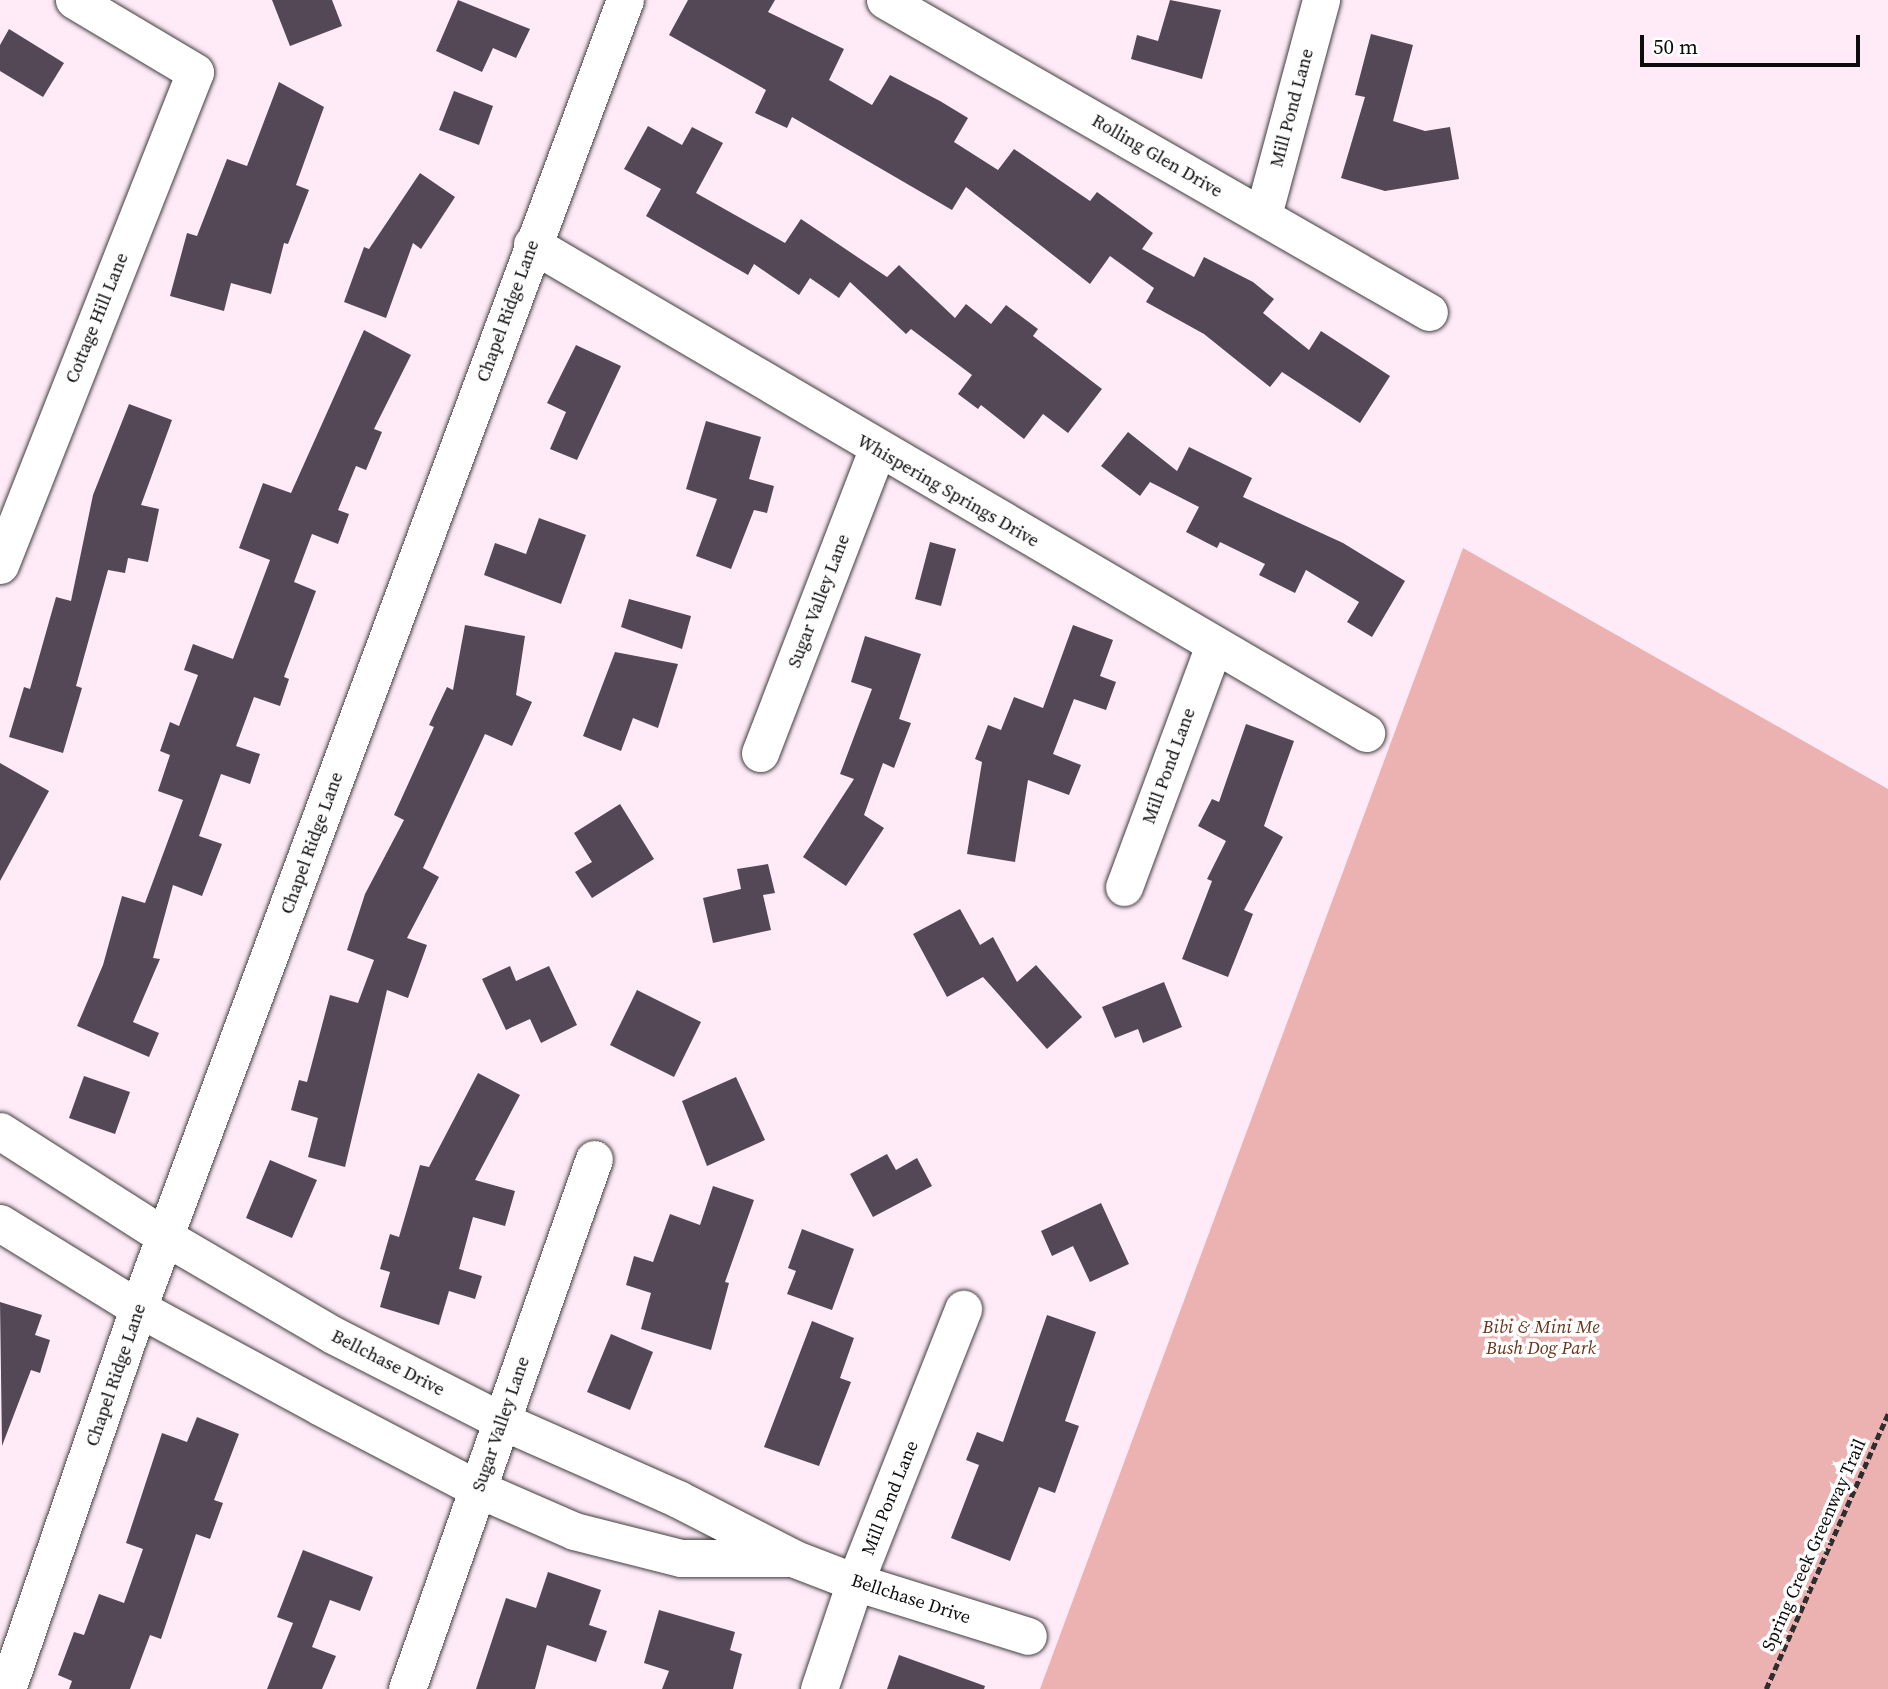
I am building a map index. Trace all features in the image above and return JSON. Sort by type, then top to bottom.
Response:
[{"type":"street","name":"Cottage Hill Lane","points":[[0,565],[195,72],[74,0]]},
{"type":"street","name":"Chapel Ridge Lane","points":[[7,1689],[138,1308],[167,1238],[532,244],[625,0]]},
{"type":"street","name":"Mill Pond Lane","points":[[1263,215],[1321,0]]},
{"type":"street","name":"Rolling Glen Drive","points":[[901,5],[1429,312]]},
{"type":"street","name":"Whispering Springs Drive","points":[[532,244],[877,450],[1366,733]]},
{"type":"street","name":"Sugar Valley Lane","points":[[760,753],[877,450]]},
{"type":"street","name":"Mill Pond Lane","points":[[1124,887],[1214,645]]},
{"type":"street","name":"Bellchase Drive","points":[[0,1131],[167,1238],[333,1335],[502,1421],[678,1499],[795,1559],[855,1582],[1028,1636]]},
{"type":"street","name":"Sugar Valley Lane","points":[[407,1689],[594,1159]]},
{"type":"street","name":"Bellchase Drive","points":[[0,1223],[138,1308],[478,1489],[574,1531],[681,1558],[795,1559]]},
{"type":"street","name":"Mill Pond Lane","points":[[820,1689],[855,1582],[963,1309]]},
{"type":"path","name":"Spring Creek Greenway Trail","points":[[1766,1689],[1888,1414]]},
{"type":"green space","name":"Bibi & Mini Me Bush Dog Park","points":[[1463,548],[1888,789],[1888,1689],[1040,1689]]},
{"type":"building","points":[[272,0],[332,0],[342,26],[290,46]]},
{"type":"building","points":[[458,0],[530,29],[516,58],[493,48],[482,72],[436,51]]},
{"type":"building","points":[[688,0],[775,0],[768,12],[844,49],[829,80],[872,105],[890,75],[940,101],[968,118],[954,142],[998,170],[1014,149],[1090,201],[1097,192],[1153,233],[1142,249],[1194,277],[1204,257],[1253,282],[1274,299],[1263,313],[1309,350],[1321,331],[1390,376],[1360,423],[1282,372],[1270,387],[1204,334],[1146,302],[1154,288],[1110,256],[1090,284],[966,187],[952,210],[792,117],[787,128],[755,113],[766,90],[669,35]]},
{"type":"building","points":[[1170,0],[1221,10],[1202,79],[1131,59],[1137,35],[1158,41]]},
{"type":"building","points":[[9,29],[64,63],[43,97],[0,71],[0,45]]},
{"type":"building","points":[[1371,34],[1413,45],[1393,121],[1425,131],[1450,127],[1459,179],[1385,191],[1341,178],[1365,97],[1355,95]]},
{"type":"building","points":[[279,82],[324,107],[296,185],[309,190],[288,244],[284,243],[271,294],[231,283],[224,311],[170,296],[187,233],[197,236],[227,159],[247,166]]},
{"type":"building","points":[[454,91],[493,106],[479,145],[439,130]]},
{"type":"building","points":[[648,126],[682,145],[692,127],[723,143],[696,193],[785,243],[801,219],[887,277],[899,265],[955,318],[966,304],[991,324],[1006,305],[1038,329],[1033,336],[1102,389],[1068,433],[1043,414],[1024,439],[981,405],[978,409],[958,394],[972,375],[911,329],[906,334],[850,282],[839,298],[810,278],[799,295],[754,264],[748,275],[646,216],[661,189],[624,169]]},
{"type":"building","points":[[420,173],[455,197],[421,249],[413,243],[386,318],[344,302],[364,247],[369,249]]},
{"type":"building","points":[[364,330],[411,355],[374,429],[382,432],[366,470],[356,466],[338,510],[349,514],[338,544],[312,534],[294,582],[316,591],[284,677],[289,679],[280,706],[254,697],[236,746],[260,754],[250,784],[221,774],[199,836],[222,844],[202,896],[173,885],[153,958],[160,959],[133,1022],[159,1033],[149,1057],[77,1026],[103,965],[122,896],[145,903],[183,800],[158,791],[170,755],[160,751],[170,722],[179,726],[198,675],[184,670],[193,644],[233,659],[270,560],[239,548],[263,483],[291,493]]},
{"type":"building","points":[[576,345],[621,366],[577,460],[550,449],[566,412],[547,403]]},
{"type":"building","points":[[129,404],[172,420],[141,505],[159,509],[148,562],[128,558],[125,573],[108,570],[76,686],[82,688],[63,753],[9,737],[24,687],[30,689],[56,597],[71,601],[93,495]]},
{"type":"building","points":[[706,421],[761,437],[749,479],[774,486],[767,513],[754,510],[731,569],[696,556],[717,499],[686,489]]},
{"type":"building","points":[[1128,432],[1177,471],[1189,447],[1252,478],[1243,497],[1343,543],[1405,581],[1372,637],[1347,622],[1359,602],[1306,570],[1295,593],[1259,575],[1265,564],[1220,542],[1217,548],[1186,532],[1199,507],[1150,482],[1140,496],[1101,466]]},
{"type":"building","points":[[539,518],[586,535],[561,604],[484,575],[495,543],[526,554]]},
{"type":"building","points":[[930,542],[956,549],[941,606],[915,599]]},
{"type":"building","points":[[629,599],[691,616],[682,649],[621,627]]},
{"type":"building","points":[[465,625],[525,636],[516,695],[532,702],[512,746],[485,734],[423,868],[439,877],[407,938],[427,945],[408,998],[387,990],[345,1167],[308,1157],[318,1118],[291,1110],[299,1080],[307,1082],[330,995],[358,1003],[374,960],[347,950],[365,894],[404,820],[394,815],[434,727],[429,725],[447,687],[453,690]]},
{"type":"building","points":[[1073,625],[1113,640],[1100,676],[1116,682],[1106,710],[1074,699],[1053,754],[1081,765],[1069,795],[1028,780],[1015,862],[967,854],[982,762],[975,759],[988,725],[1001,730],[1014,697],[1043,708]]},
{"type":"building","points":[[865,636],[921,654],[899,719],[911,723],[894,768],[883,763],[864,815],[884,828],[846,886],[803,857],[854,779],[840,774],[872,689],[851,682]]},
{"type":"building","points":[[615,652],[678,664],[658,728],[633,718],[621,751],[583,736]]},
{"type":"building","points":[[1246,724],[1294,741],[1264,826],[1283,837],[1244,910],[1253,914],[1228,977],[1182,959],[1212,881],[1207,879],[1226,841],[1198,826],[1212,799],[1219,802]]},
{"type":"building","points":[[0,763],[49,791],[0,881]]},
{"type":"building","points":[[620,804],[654,859],[592,898],[575,872],[592,862],[574,833]]},
{"type":"building","points":[[768,864],[775,893],[763,895],[771,930],[713,943],[703,898],[741,889],[737,869]]},
{"type":"building","points":[[960,909],[980,945],[993,937],[1017,982],[1036,965],[1082,1017],[1047,1049],[983,977],[947,997],[913,934]]},
{"type":"building","points":[[510,966],[516,981],[549,966],[577,1025],[541,1043],[530,1019],[506,1030],[482,979]]},
{"type":"building","points":[[1164,982],[1182,1027],[1143,1043],[1138,1029],[1115,1038],[1102,1007]]},
{"type":"building","points":[[637,990],[701,1022],[674,1077],[610,1045]]},
{"type":"building","points":[[478,1073],[520,1095],[475,1180],[515,1191],[505,1226],[473,1217],[459,1269],[482,1276],[475,1299],[449,1291],[439,1325],[380,1307],[390,1272],[380,1269],[390,1234],[399,1237],[420,1165],[429,1167]]},
{"type":"building","points":[[84,1076],[130,1092],[115,1134],[69,1118]]},
{"type":"building","points":[[736,1077],[765,1140],[707,1166],[682,1101]]},
{"type":"building","points":[[887,1154],[896,1170],[917,1158],[932,1186],[873,1217],[850,1174]]},
{"type":"building","points":[[270,1160],[317,1180],[292,1238],[246,1218]]},
{"type":"building","points":[[713,1186],[754,1200],[725,1282],[729,1283],[711,1350],[641,1329],[651,1293],[626,1285],[634,1256],[653,1262],[670,1214],[700,1225]]},
{"type":"building","points":[[1101,1203],[1129,1264],[1090,1282],[1073,1246],[1052,1256],[1041,1231]]},
{"type":"building","points":[[802,1229],[854,1249],[832,1310],[787,1294],[796,1271],[788,1268]]},
{"type":"building","points":[[0,1302],[42,1315],[35,1335],[50,1340],[40,1373],[31,1370],[2,1446]]},
{"type":"building","points":[[1047,1315],[1096,1332],[1065,1421],[1079,1426],[1055,1493],[1039,1487],[1010,1561],[951,1538],[979,1465],[966,1460],[977,1432],[1003,1442]]},
{"type":"building","points":[[812,1321],[854,1338],[840,1378],[851,1382],[819,1466],[764,1447]]},
{"type":"building","points":[[611,1334],[653,1352],[630,1410],[587,1392]]},
{"type":"building","points":[[197,1417],[239,1434],[214,1500],[223,1503],[210,1539],[196,1534],[161,1639],[150,1635],[130,1689],[69,1689],[72,1681],[58,1675],[74,1632],[84,1635],[99,1594],[124,1603],[143,1549],[126,1543],[162,1433],[187,1442]]},
{"type":"building","points":[[303,1550],[373,1577],[360,1611],[330,1600],[312,1647],[336,1656],[322,1689],[267,1689],[293,1623],[277,1617]]},
{"type":"building","points":[[548,1572],[601,1590],[589,1625],[607,1631],[596,1662],[547,1645],[535,1689],[476,1689],[506,1598],[536,1608]]},
{"type":"building","points":[[659,1610],[735,1632],[730,1650],[742,1654],[733,1689],[662,1689],[669,1671],[644,1663]]},
{"type":"building","points":[[899,1655],[985,1686],[984,1689],[887,1689]]}]
